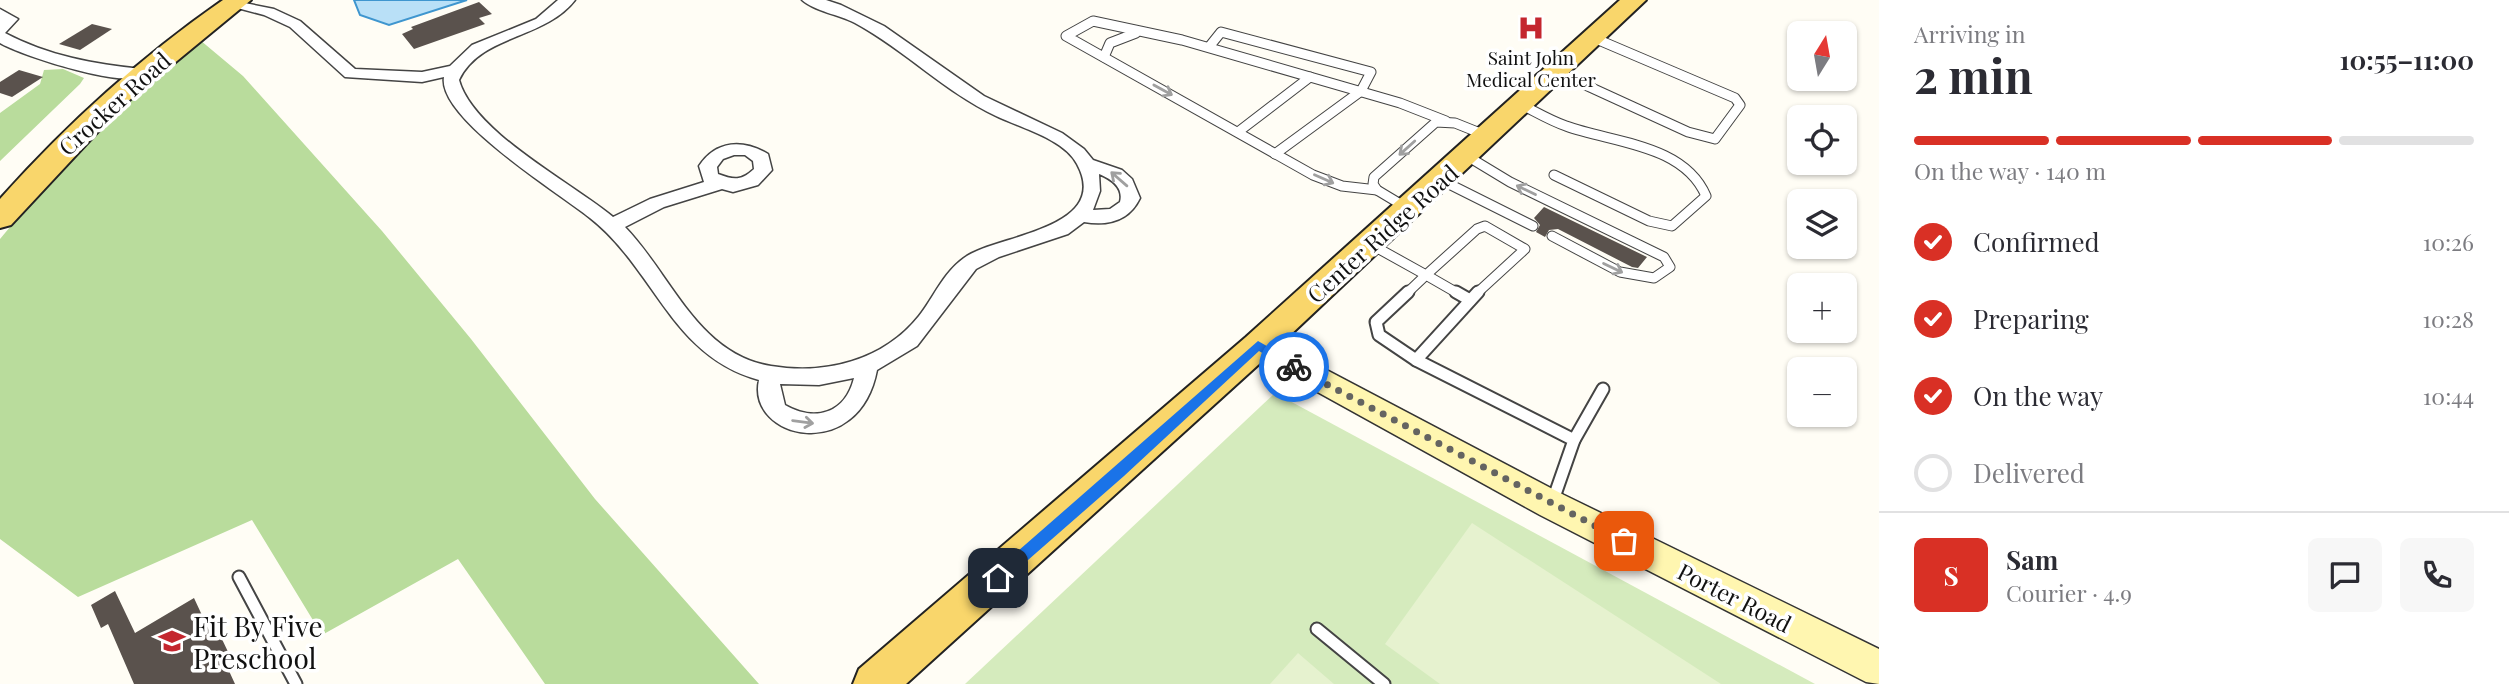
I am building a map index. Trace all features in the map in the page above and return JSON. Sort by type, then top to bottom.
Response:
[{"type":"main road","name":"Center Ridge Road","points":[[874,684],[1120,472],[1372,245],[1634,0]]},
{"type":"main road","name":"Crocker Road","points":[[0,188],[57,129],[230,1]]},
{"type":"main road","name":"Crocker Road","points":[[0,218],[132,73]]},
{"type":"main road","name":"Porter Road","points":[[1258,345],[1552,505],[1879,669]]},
{"type":"street","points":[[230,1],[269,12],[295,24],[351,74],[422,77],[448,70],[477,48],[543,21],[567,0]]},
{"type":"street","points":[[810,0],[871,23],[973,97],[1067,145],[1087,165],[1117,175],[1128,186],[1131,198],[1126,208],[1112,216],[1099,218],[1079,214]]},
{"type":"street","points":[[0,13],[10,19],[0,30]]},
{"type":"street","points":[[0,37],[43,57],[132,73]]},
{"type":"street","points":[[448,70],[451,86],[460,103],[514,154],[611,226],[631,246],[707,345],[730,361],[771,374],[824,375],[867,365],[890,354],[918,331],[951,282],[976,259],[999,248],[1054,232],[1079,214],[1091,190],[1087,165]]},
{"type":"street","points":[[611,226],[657,203],[720,183]]},
{"type":"street","points":[[771,374],[768,389],[776,411],[798,423],[826,423],[839,418],[857,403],[867,365]]},
{"type":"lane","points":[[1410,210],[1377,190],[1333,184],[1066,36],[1093,21],[1209,47],[1361,91],[1446,121],[1477,146],[1510,182],[1664,257],[1670,267],[1654,278],[1632,276],[1552,236]]},
{"type":"lane","points":[[1104,57],[1107,47],[1116,38],[1138,32]]},
{"type":"lane","points":[[1209,47],[1221,32],[1371,72],[1361,91],[1275,154]]},
{"type":"lane","points":[[1557,72],[1688,132],[1715,139],[1740,105],[1735,98],[1594,38]]},
{"type":"lane","points":[[1238,132],[1310,77]]},
{"type":"lane","points":[[1522,104],[1563,125],[1651,151],[1684,166],[1704,185],[1706,197],[1672,226],[1649,221],[1554,175]]},
{"type":"lane","points":[[1377,190],[1373,184],[1374,177],[1436,122],[1446,121]]},
{"type":"lane","points":[[1441,180],[1533,226]]},
{"type":"lane","points":[[1416,360],[1470,300],[1525,249],[1485,226],[1476,229],[1376,322],[1379,335],[1416,360],[1574,440]]},
{"type":"lane","points":[[1372,245],[1470,300]]},
{"type":"lane","points":[[1552,505],[1574,440],[1603,389]]},
{"type":"lane","points":[[239,578],[290,668],[296,684]]},
{"type":"lane","points":[[1317,629],[1384,684]]},
{"type":"green space","points":[[200,40],[243,76],[382,231],[471,339],[595,499],[759,684],[545,684],[458,559],[322,635],[252,520],[78,597],[0,539],[0,239],[60,167],[106,120]]},
{"type":"green space","points":[[63,69],[84,78],[0,161],[0,113],[40,84],[44,70]]},
{"type":"green space","points":[[1275,393],[1815,684],[965,684]]},
{"type":"green space","points":[[1472,523],[1721,684],[1440,684],[1385,644]]},
{"type":"green space","points":[[1298,653],[1334,684],[1270,684]]},
{"type":"water","points":[[354,0],[467,0],[389,25],[360,15]]},
{"type":"building","points":[[479,2],[492,14],[479,18],[485,24],[414,49],[402,34],[413,29],[411,27]]},
{"type":"building","points":[[92,24],[112,29],[80,50],[59,44]]},
{"type":"building","points":[[19,70],[43,77],[12,97],[0,93],[0,82]]},
{"type":"building","points":[[1544,207],[1647,257],[1638,268],[1632,267],[1558,229],[1549,230],[1545,237],[1536,232],[1540,225],[1534,218]]},
{"type":"building","name":"Fit By Five Preschool","points":[[115,591],[135,633],[194,598],[213,639],[220,635],[230,656],[224,660],[235,684],[134,684],[108,624],[101,628],[91,605]]},
{"type":"way so far","points":[[1294,367],[1624,541]]},
{"type":"place","name":"Saint John Medical Center","points":[[1531,28]]},
{"type":"place","name":"Fit By Five Preschool","points":[[172,641]]},
{"type":"route","points":[[998,578],[1120,472],[1258,345],[1294,367]]}]
